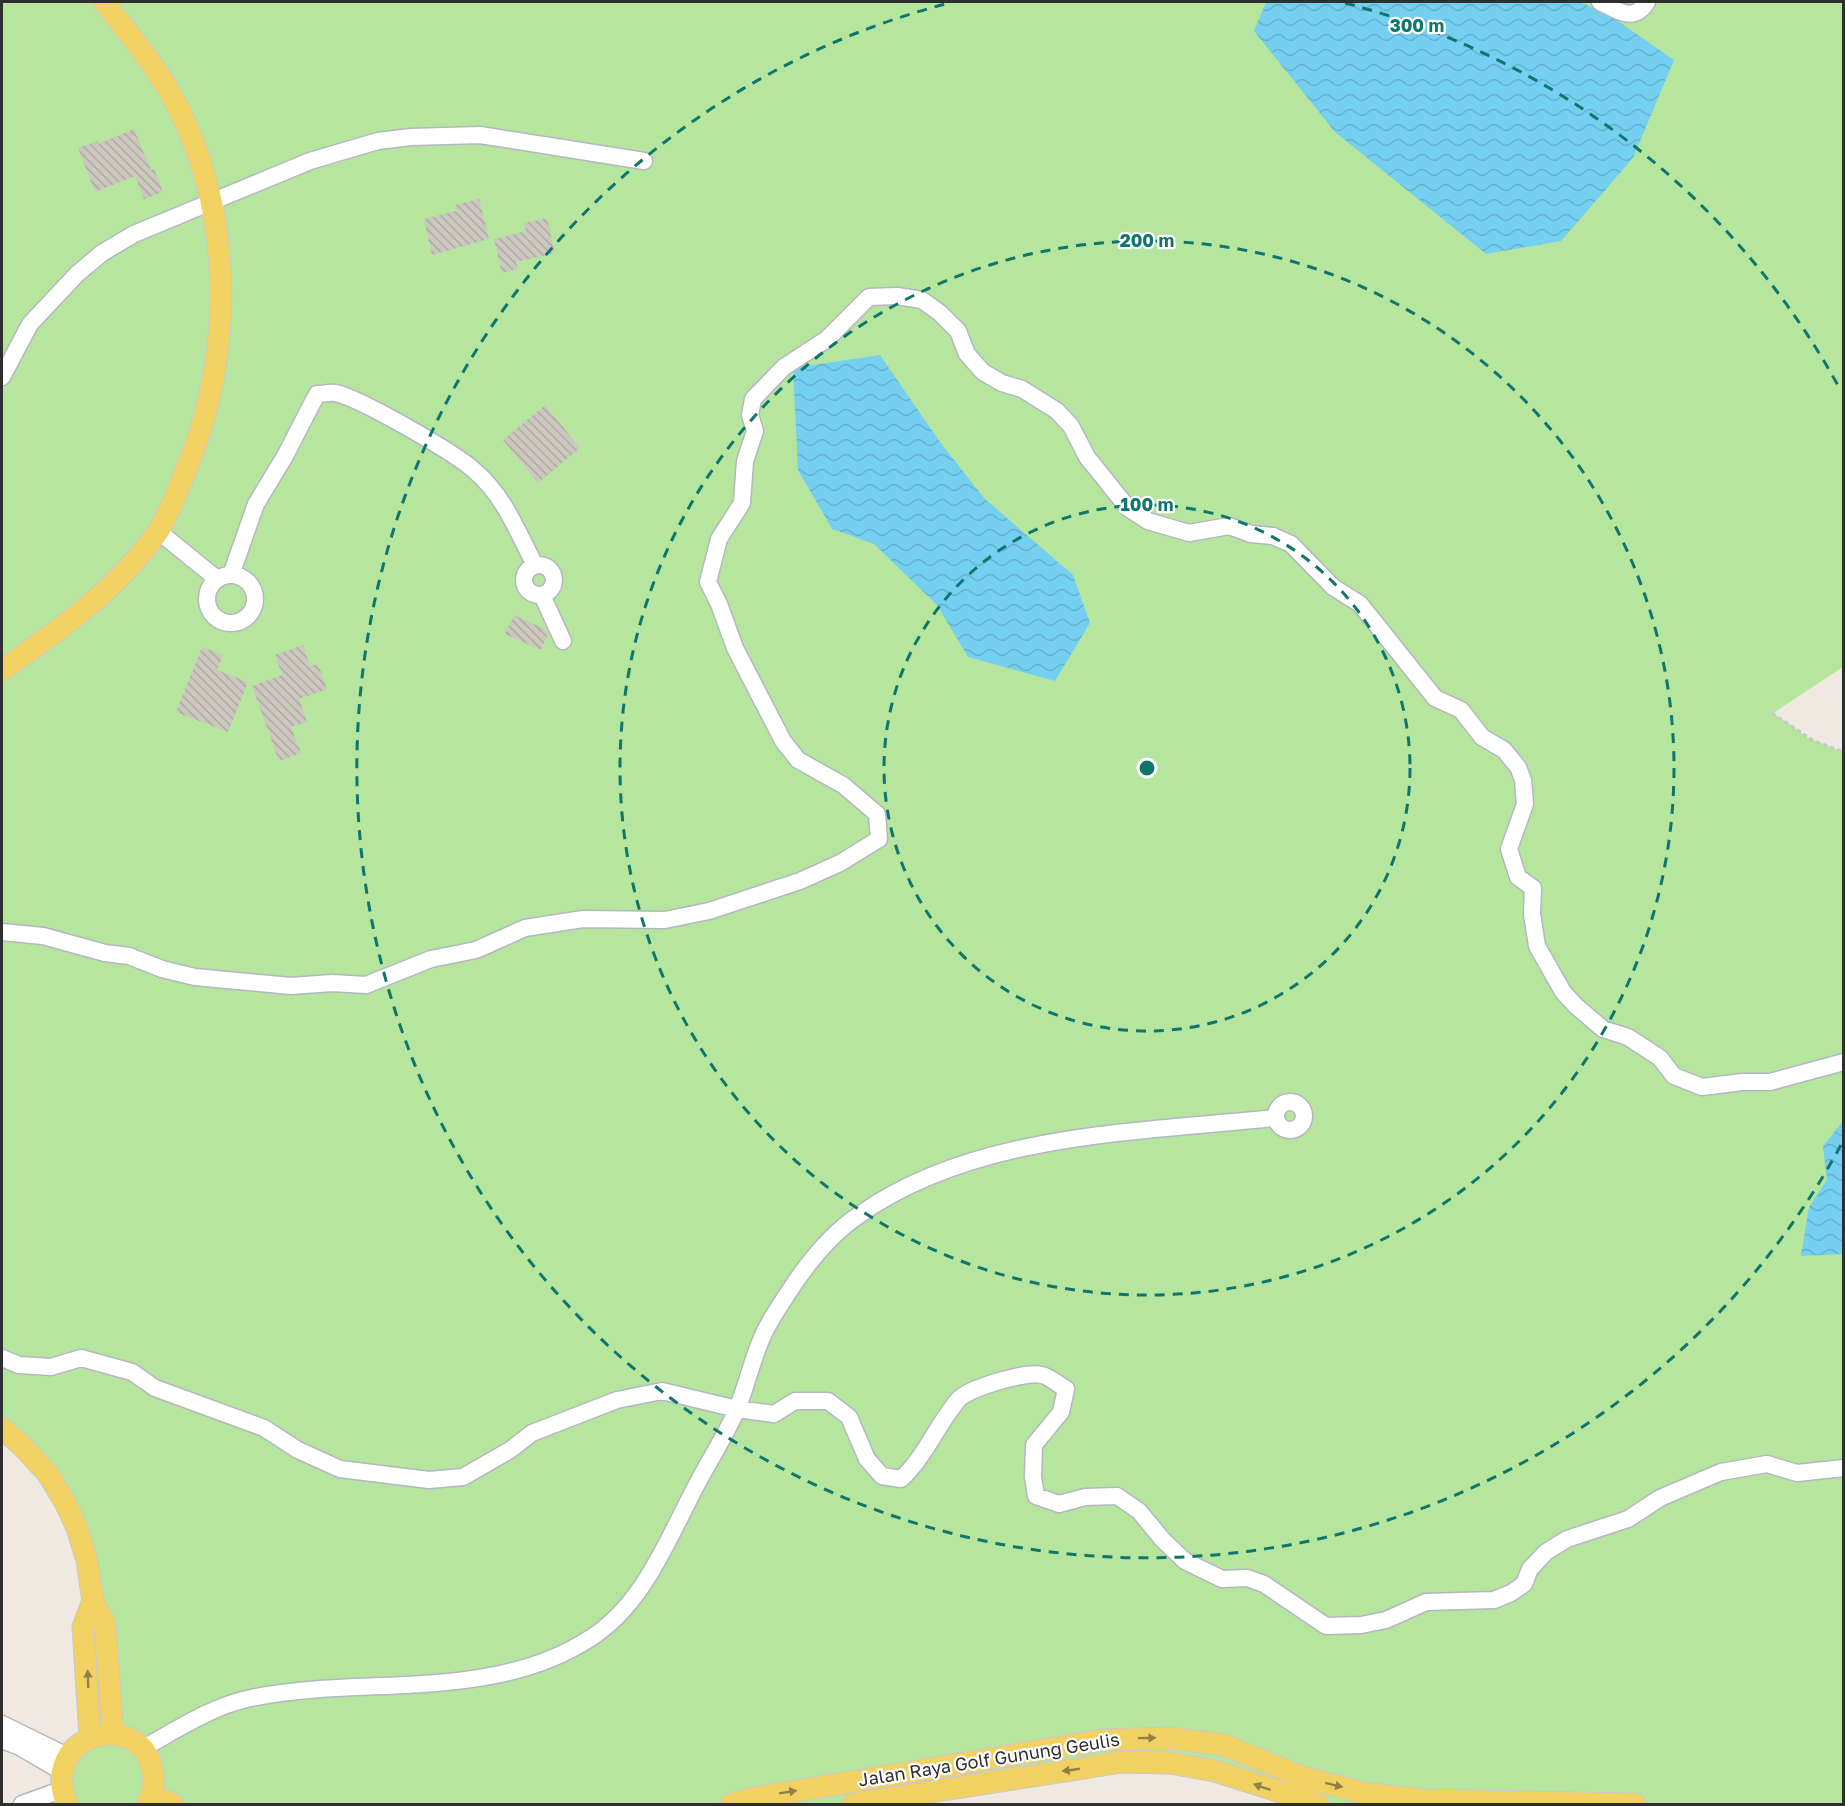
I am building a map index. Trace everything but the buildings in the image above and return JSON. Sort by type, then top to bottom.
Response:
[{"type":"main road","points":[[2,670],[87,609],[116,583],[158,531],[194,451],[210,397],[220,332],[223,285],[220,249],[198,156],[179,109],[108,6]]},
{"type":"main road","points":[[2,1428],[24,1447],[48,1474],[66,1502],[87,1560],[93,1601],[105,1624],[113,1734]]},
{"type":"main road","points":[[90,1737],[84,1627],[93,1601]]},
{"type":"main road","points":[[64,1781],[77,1745],[90,1737],[113,1734],[129,1739],[142,1749],[151,1763],[154,1779],[149,1800],[174,1804]]},
{"type":"main road","name":"Jalan Raya Golf Gunung Geulis","points":[[731,1804],[754,1798],[1104,1740],[1171,1738],[1224,1745],[1302,1777],[1364,1792],[1424,1800],[1635,1804]]},
{"type":"main road","name":"Jalan Raya Golf Gunung Geulis","points":[[853,1804],[1122,1762],[1170,1763],[1215,1771],[1318,1804]]},
{"type":"lane","points":[[1600,2],[1625,15],[1631,15],[1640,11],[1647,2]]},
{"type":"lane","points":[[2,377],[30,324],[93,260],[134,234],[210,204],[310,160],[378,141],[411,137],[480,135],[644,161]]},
{"type":"lane","points":[[2,932],[43,936],[105,953],[129,956],[162,969],[195,977],[269,985],[332,983],[366,985],[430,959],[466,953],[534,927],[583,918],[600,921],[665,920],[710,911],[800,881],[840,863],[879,838],[877,814],[843,785],[798,760],[783,741],[735,648],[719,604],[708,582],[719,539],[742,503],[745,461],[755,431],[750,415],[753,399],[784,367],[827,339],[869,297],[897,296],[922,300],[940,313],[958,330],[967,354],[983,372],[1002,383],[1022,389],[1057,411],[1071,426],[1087,457],[1128,508],[1138,515],[1157,525],[1177,531],[1189,533],[1229,526],[1251,534],[1273,536],[1291,544],[1333,587],[1360,604],[1435,698],[1461,710],[1482,737],[1503,750],[1518,767],[1523,780],[1525,804],[1509,849],[1518,877],[1533,888],[1532,914],[1537,946],[1563,992],[1603,1029],[1628,1038],[1660,1058],[1674,1076],[1702,1087],[1742,1082],[1770,1082],[1844,1062]]},
{"type":"lane","points":[[158,531],[224,577],[256,504],[285,456],[308,409],[317,394],[334,393],[357,401],[449,453],[476,472],[505,508],[535,565],[545,566],[552,572],[555,581],[550,590],[542,595],[563,641]]},
{"type":"lane","points":[[142,1749],[216,1710],[246,1699],[347,1687],[432,1684],[473,1678],[559,1656],[592,1638],[642,1588],[737,1409],[765,1331],[792,1287],[820,1249],[858,1215],[913,1184],[969,1162],[1063,1141],[1275,1118]]},
{"type":"lane","points":[[2,1358],[20,1365],[51,1367],[81,1358],[132,1372],[155,1388],[264,1428],[298,1450],[340,1469],[429,1480],[463,1477],[510,1450],[532,1433],[617,1400],[662,1391],[737,1409],[774,1414],[795,1401],[828,1401],[849,1417],[867,1459],[882,1476],[901,1479],[916,1465],[931,1437],[960,1397],[1020,1376],[1041,1375],[1066,1389],[1061,1412],[1034,1445],[1033,1477],[1036,1496],[1059,1504],[1085,1497],[1117,1496],[1139,1511],[1162,1539],[1185,1561],[1222,1579],[1247,1578],[1264,1584],[1326,1626],[1361,1625],[1386,1620],[1426,1602],[1494,1600],[1524,1584],[1530,1569],[1546,1552],[1567,1539],[1628,1519],[1660,1498],[1721,1472],[1767,1464],[1797,1473],[1844,1468]]},
{"type":"lane","points":[[2,1724],[64,1781]]},
{"type":"lane","points":[[2,1740],[20,1747],[64,1781]]},
{"type":"lane","points":[[22,1804],[64,1781]]},
{"type":"path","points":[[1772,713],[1814,741],[1844,753]]},
{"type":"green space","points":[[2,2],[1843,2],[1843,667],[1773,713],[1810,739],[1843,752],[1843,1804],[1318,1804],[1165,1763],[853,1804],[22,1804],[61,1790],[90,1737],[93,1601],[77,1528],[2,1428]]},
{"type":"water","points":[[1266,2],[1580,2],[1609,15],[1674,60],[1633,158],[1561,241],[1486,254],[1335,132],[1254,31]]},
{"type":"water","points":[[880,355],[940,442],[984,498],[1073,575],[1090,623],[1055,681],[968,657],[937,605],[874,544],[832,529],[798,470],[793,368]]},
{"type":"water","points":[[1843,1121],[1843,1254],[1801,1256],[1809,1207],[1827,1180],[1823,1146]]}]
